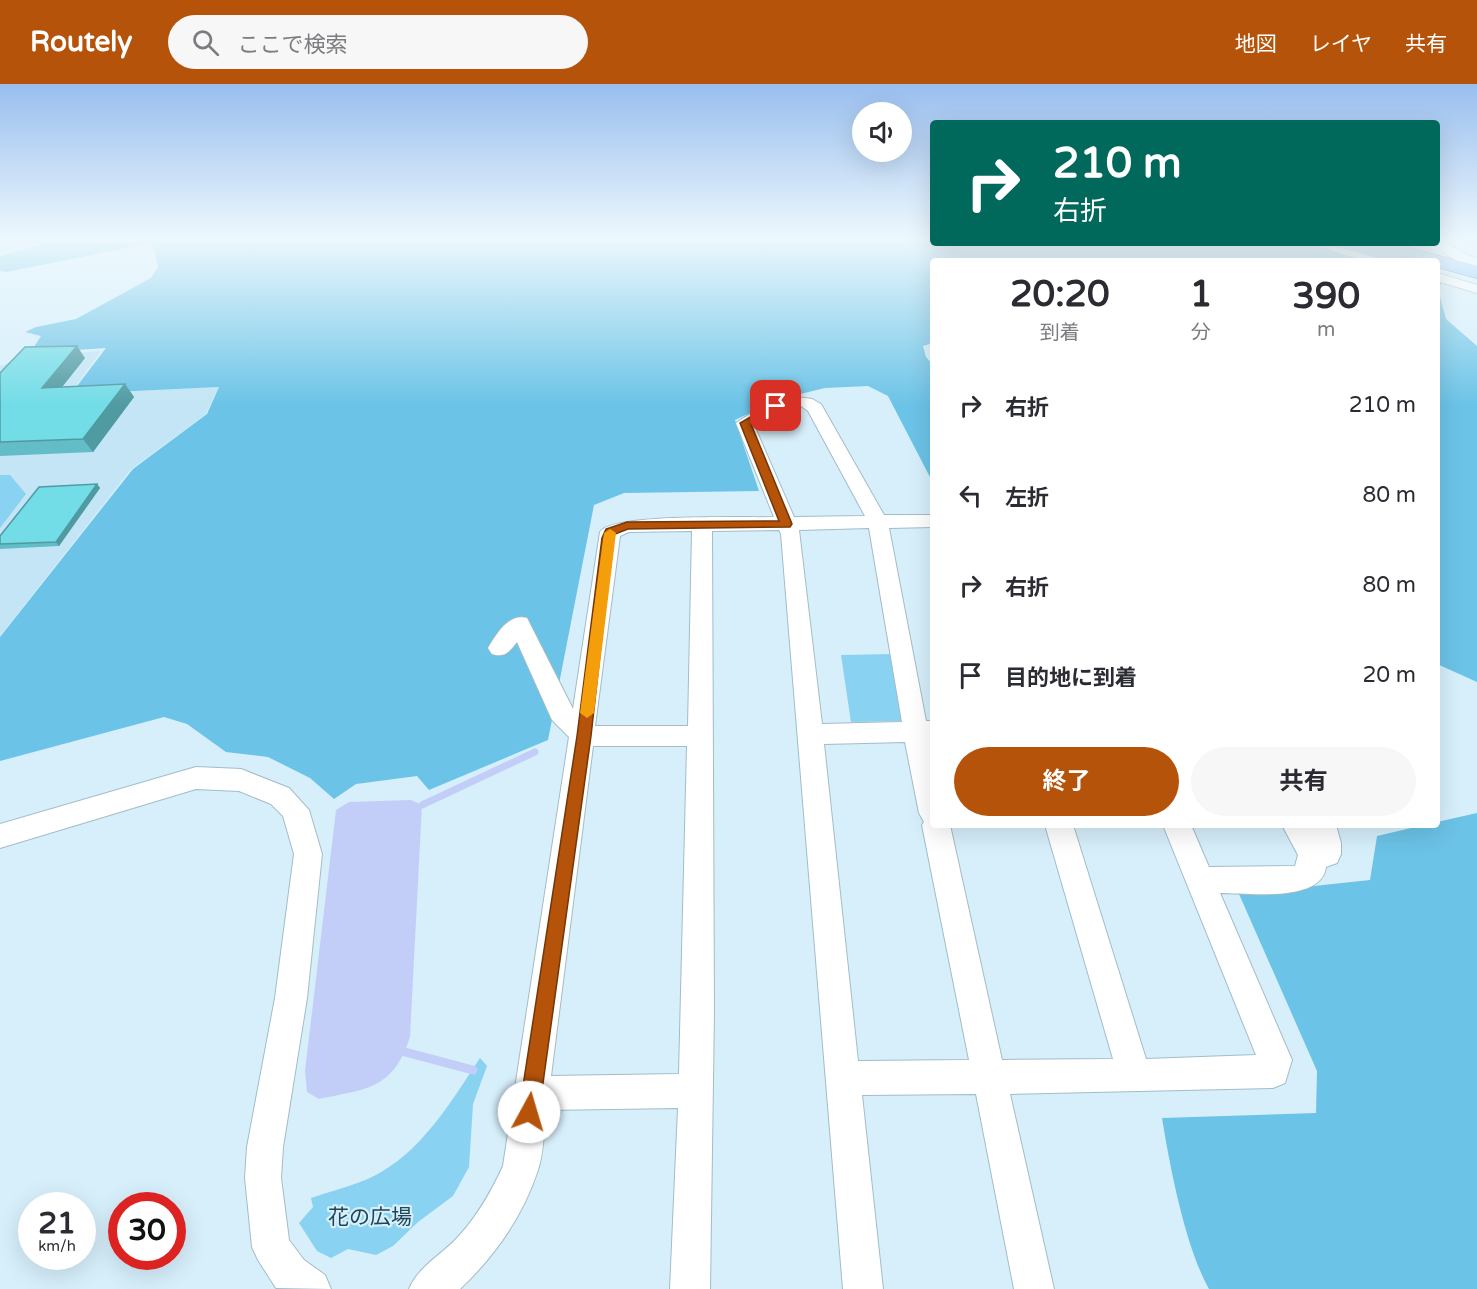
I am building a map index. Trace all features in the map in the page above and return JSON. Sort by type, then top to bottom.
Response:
[{"type":"street","points":[[863,1289],[844,1078],[808,734],[791,534],[745,423],[788,400],[804,401],[815,408],[878,522],[924,731],[930,786]]},
{"type":"street","points":[[429,1289],[457,1268],[483,1238],[505,1207],[521,1168],[584,736],[610,532],[627,526],[930,521]]},
{"type":"street","points":[[690,1289],[698,1011],[702,525]]},
{"type":"street","points":[[500,648],[519,624],[540,663],[561,713],[584,736],[699,736]]},
{"type":"street","points":[[808,734],[924,731]]},
{"type":"street","points":[[0,836],[196,778],[241,780],[280,796],[293,808],[299,818],[308,854],[291,998],[265,1147],[263,1178],[271,1247],[290,1274],[311,1289]]},
{"type":"street","points":[[937,828],[1034,1289]]},
{"type":"street","points":[[1060,828],[1135,1076]]},
{"type":"street","points":[[844,1078],[1135,1076],[1273,1071],[1275,1060],[1178,828]]},
{"type":"street","points":[[1200,880],[1292,880],[1303,877],[1312,870],[1312,854],[1298,828]]},
{"type":"street","points":[[1312,854],[1327,854],[1323,828]]},
{"type":"street","points":[[531,1093],[694,1091]]},
{"type":"shaded area","points":[[123,293],[930,293],[930,344],[923,346],[930,362],[930,477],[888,396],[868,386],[825,388],[780,399],[735,420],[759,491],[624,493],[594,505],[548,740],[429,790],[417,776],[356,784],[334,799],[310,778],[268,757],[226,752],[187,724],[164,717],[0,761],[0,637],[133,469],[207,414],[219,387],[71,394],[106,348],[30,353],[41,336],[25,332],[36,327],[76,319]]},
{"type":"shaded area","points":[[1440,296],[1446,319],[1477,346],[1477,682],[1440,665]]},
{"type":"shaded area","points":[[101,351],[70,394],[219,387],[205,415],[131,469],[0,636],[0,366],[30,355]]},
{"type":"shaded area","points":[[411,800],[422,805],[410,1037],[395,1068],[376,1084],[351,1093],[319,1099],[307,1092],[305,1071],[336,810],[349,802]]},
{"type":"shaded area","points":[[1477,813],[1477,1289],[1209,1289],[1200,1271],[1186,1229],[1162,1118],[1316,1113],[1317,1071],[1239,894],[1370,880],[1377,836],[1411,828],[1440,828],[1440,821]]},
{"type":"green space","points":[[0,475],[10,475],[26,494],[0,528]]},
{"type":"green space","points":[[896,654],[904,721],[851,722],[841,655]]},
{"type":"green space","name":"花の広場","points":[[480,1058],[487,1066],[473,1104],[469,1167],[453,1196],[418,1222],[393,1246],[376,1255],[348,1249],[331,1258],[317,1251],[299,1223],[313,1207],[311,1198],[350,1186],[390,1167],[434,1125]]},
{"type":"building","points":[[77,346],[42,388],[125,384],[83,439],[0,442],[0,373],[25,347]]},
{"type":"building","points":[[97,484],[56,542],[0,544],[0,536],[39,487]]},
{"type":"waterway","points":[[422,805],[535,752]]},
{"type":"waterway","points":[[405,1052],[473,1070]]},
{"type":"slow traffic","points":[[587,713],[610,533]]},
{"type":"route","points":[[529,1112],[584,736],[610,532],[618,527],[627,526],[786,524],[785,515],[745,423],[776,406]]}]
